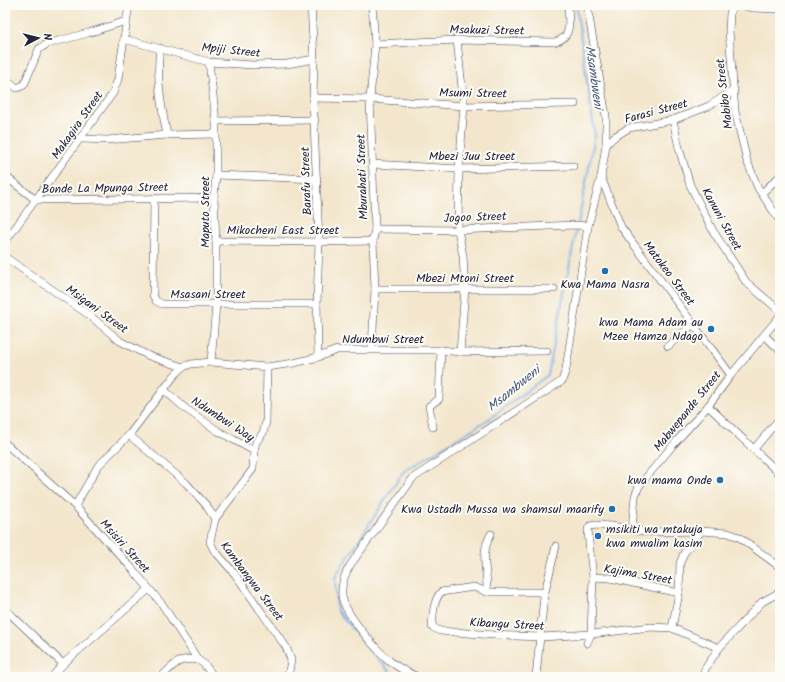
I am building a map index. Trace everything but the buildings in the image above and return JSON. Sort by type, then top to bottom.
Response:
[{"type":"street","name":"Makagira Street","points":[[5,242],[82,139],[113,93],[118,80],[129,5]]},
{"type":"street","name":"Barafu Street","points":[[311,5],[319,242],[317,304],[318,357]]},
{"type":"street","name":"Mburahati Street","points":[[372,5],[375,44],[370,99],[375,228],[373,241],[375,289],[372,349]]},
{"type":"street","name":"Msakuzi Street","points":[[375,44],[457,40],[555,42],[562,40],[567,36],[568,5]]},
{"type":"street","points":[[418,677],[403,670],[380,652],[346,609],[342,597],[342,589],[346,572],[413,478],[518,408],[562,381],[566,369],[582,225],[601,177],[606,145],[606,116],[587,5]]},
{"type":"street","name":"Mabibo Street","points":[[734,5],[730,12],[729,31],[735,111],[747,161],[762,193],[780,221]]},
{"type":"street","points":[[745,5],[752,7],[780,8]]},
{"type":"street","points":[[5,78],[18,88],[24,85],[28,78],[39,50],[47,44],[126,21]]},
{"type":"street","name":"Mpiji Street","points":[[124,39],[209,62],[253,65],[287,64],[314,59]]},
{"type":"street","points":[[457,40],[464,106],[459,169],[458,230],[463,256],[465,289],[460,352]]},
{"type":"street","points":[[160,48],[158,83],[167,135]]},
{"type":"street","name":"Maputo Street","points":[[209,62],[216,121],[216,175],[214,198],[216,305],[211,362]]},
{"type":"street","name":"Farasi Street","points":[[606,145],[614,137],[629,128],[673,120],[709,106],[734,90]]},
{"type":"street","name":"Msumi Street","points":[[313,98],[370,99],[464,106],[575,104]]},
{"type":"street","points":[[216,121],[315,120]]},
{"type":"street","name":"Kanuni Street","points":[[673,120],[679,148],[690,184],[713,231],[746,282],[780,311]]},
{"type":"street","points":[[82,139],[107,140],[167,135],[216,134]]},
{"type":"street","name":"Mbezi Juu Street","points":[[372,164],[459,169],[573,166]]},
{"type":"street","points":[[216,175],[317,179]]},
{"type":"street","name":"Bonde La Mpunga Street","points":[[5,176],[36,200],[214,198]]},
{"type":"street","points":[[762,193],[780,176]]},
{"type":"street","name":"Matokeo Street","points":[[601,177],[620,227],[730,375]]},
{"type":"street","name":"Msasani Street","points":[[154,198],[153,295],[156,301],[162,304],[317,304]]},
{"type":"street","name":"Jogoo Street","points":[[375,228],[458,230],[582,225]]},
{"type":"street","name":"Mikocheni East Street","points":[[216,241],[373,241]]},
{"type":"street","name":"Msigani Street","points":[[5,257],[89,316],[120,341],[149,356],[183,368]]},
{"type":"street","name":"Mbezi Mtoni Street","points":[[375,289],[554,289]]},
{"type":"street","name":"Mabwepande Street","points":[[632,530],[634,496],[639,486],[672,445],[708,406],[730,375],[780,316]]},
{"type":"street","points":[[668,346],[693,324]]},
{"type":"street","points":[[764,335],[780,350]]},
{"type":"street","name":"Ndumbwi Street","points":[[183,368],[192,364],[211,362],[267,367],[294,363],[318,357],[337,350],[441,350],[460,352],[547,351]]},
{"type":"street","points":[[433,426],[429,406],[439,399],[441,350]]},
{"type":"street","name":"Kambangwa Street","points":[[267,367],[266,422],[263,433],[256,442],[254,451],[254,469],[215,519],[210,542],[214,550],[235,574],[286,647],[290,660],[288,677]]},
{"type":"street","points":[[75,506],[98,466],[129,435],[163,389],[183,368]]},
{"type":"street","name":"Ndumbwi Way","points":[[163,389],[186,409],[218,431],[254,451]]},
{"type":"street","points":[[708,406],[780,474]]},
{"type":"street","points":[[754,449],[780,418]]},
{"type":"street","points":[[129,435],[186,483],[215,519]]},
{"type":"street","name":"Msisiri Street","points":[[6,447],[75,506],[130,565],[162,604],[198,660],[204,664],[214,677]]},
{"type":"street","points":[[587,642],[591,634],[593,577],[588,529],[590,526],[612,526],[646,532],[701,531],[728,533],[738,537],[780,567]]},
{"type":"street","points":[[672,628],[680,593],[681,558],[701,531]]},
{"type":"street","points":[[487,592],[484,565],[485,554],[491,534]]},
{"type":"street","points":[[536,677],[544,596],[556,546]]},
{"type":"street","name":"Kajima Street","points":[[593,577],[610,578],[680,593]]},
{"type":"street","name":"Kibangu Street","points":[[544,596],[540,592],[487,592],[474,587],[441,592],[437,597],[432,627],[440,631],[541,637],[591,634],[651,626],[672,628],[720,648]]},
{"type":"street","points":[[52,677],[64,664],[149,589]]},
{"type":"street","points":[[703,677],[705,669],[720,648],[762,602],[780,592]]},
{"type":"street","points":[[5,609],[64,664]]},
{"type":"street","points":[[161,677],[176,664],[187,658],[198,660]]},
{"type":"waterway","name":"Msambweni","points":[[576,5],[595,136],[578,223]]},
{"type":"waterway","name":"Msambweni","points":[[394,677],[337,611],[335,577],[403,472],[489,419],[548,375],[577,227]]},
{"type":"place","name":"Kwa Mama Nasra","points":[[605,271]]},
{"type":"place","name":"kwa Mama Adam au Mzee Hamza Ndago","points":[[711,329]]},
{"type":"place","name":"kwa mama Onde","points":[[720,480]]},
{"type":"place","name":"Kwa Ustadh Mussa wa shamsul maarify","points":[[612,509]]},
{"type":"place","name":"msikiti wa mtakuja kwa mwalim kasim","points":[[598,536]]}]
